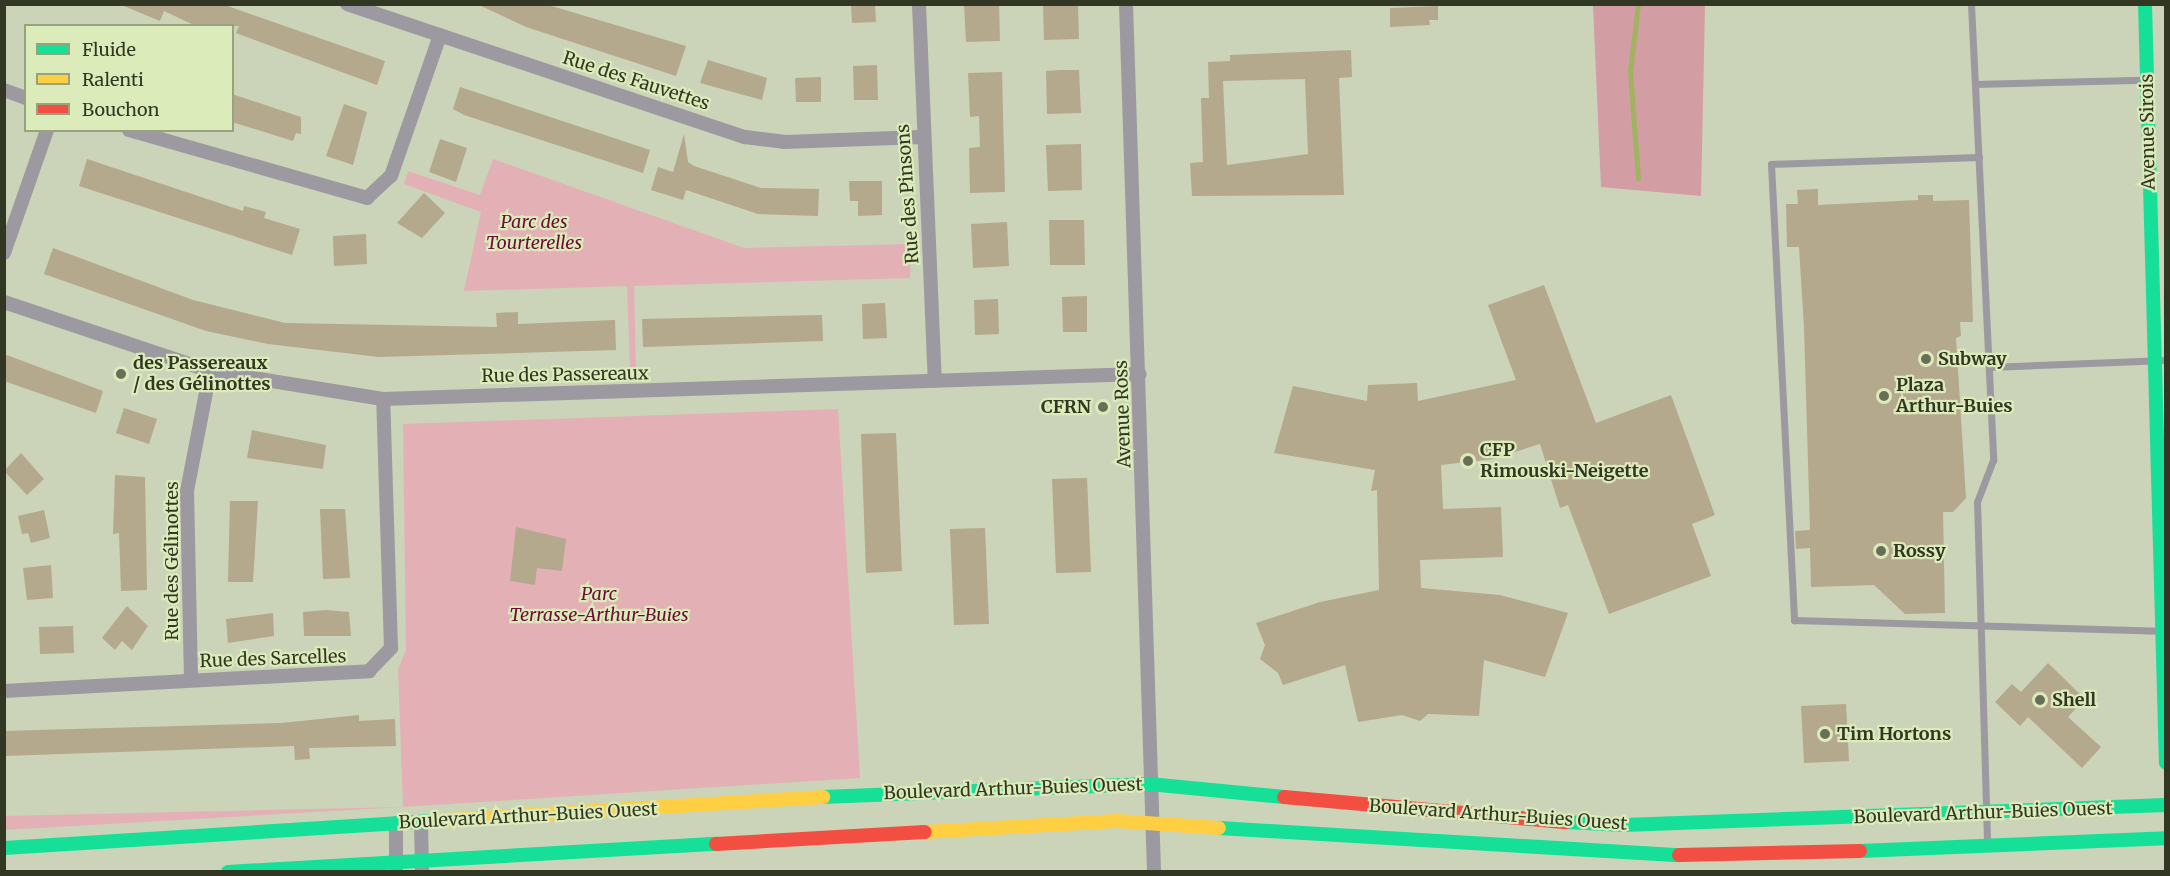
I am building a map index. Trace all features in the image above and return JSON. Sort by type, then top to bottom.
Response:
[{"type":"street","name":"Rue des Fauvettes","points":[[347,4],[746,137],[784,142],[922,137]]},
{"type":"street","name":"Rue des Pinsons","points":[[919,4],[922,137],[935,381]]},
{"type":"street","name":"Avenue Ross","points":[[1126,4],[1140,374],[1149,784],[1154,872]]},
{"type":"street","name":"Avenue Sirois","points":[[2145,4],[2151,262],[2160,360],[2162,631],[2166,763]]},
{"type":"street","points":[[136,132],[367,198],[391,176],[440,35]]},
{"type":"street","points":[[4,90],[24,97]]},
{"type":"street","points":[[4,253],[46,132]]},
{"type":"street","name":"Rue des Passereaux","points":[[4,302],[210,371],[383,399],[1140,374]]},
{"type":"street","name":"Rue des Gélinottes","points":[[191,680],[187,491],[210,371]]},
{"type":"street","name":"Rue des Sarcelles","points":[[4,691],[191,680],[358,674],[369,671],[391,648],[383,399]]},
{"type":"street","name":"Boulevard Arthur-Buies Ouest","points":[[4,848],[421,824],[1003,786],[1149,784],[1505,819],[1624,825],[2166,805]]},
{"type":"street","name":"Boulevard Arthur-Buies Ouest","points":[[228,872],[396,868],[1010,825],[1151,822],[1622,854],[1738,856],[2166,838]]},
{"type":"street","points":[[396,824],[396,868]]},
{"type":"street","points":[[421,824],[422,866]]},
{"type":"lane","points":[[1971,4],[1993,460],[1977,502],[1985,813],[1988,845]]},
{"type":"lane","points":[[1975,84],[2146,80]]},
{"type":"lane","points":[[1979,157],[1771,164],[1794,620],[2162,631]]},
{"type":"lane","points":[[2151,262],[2166,258]]},
{"type":"lane","points":[[1989,367],[2160,360]]},
{"type":"green space","name":"Parc des Tourterelles","points":[[493,159],[744,248],[911,244],[910,278],[634,286],[636,368],[630,368],[627,286],[464,291],[481,212],[404,184],[408,171],[480,195]]},
{"type":"green space","name":"Parc Terrasse-Arthur-Buies","points":[[838,409],[860,778],[403,807],[398,669],[406,650],[403,424]]},
{"type":"green space","points":[[403,807],[5,830],[5,816]]},
{"type":"shaded area","points":[[1593,5],[1705,5],[1701,196],[1601,187]]},
{"type":"building","points":[[119,4],[222,4],[385,61],[377,85],[236,33],[239,26],[234,26],[234,24],[192,24],[164,11],[160,21]]},
{"type":"building","points":[[477,4],[545,4],[686,46],[676,76],[526,27]]},
{"type":"building","points":[[851,4],[875,4],[876,22],[852,23]]},
{"type":"building","points":[[964,4],[999,4],[1000,41],[966,42]]},
{"type":"building","points":[[1043,4],[1078,4],[1079,39],[1044,40]]},
{"type":"building","points":[[1438,6],[1438,20],[1429,20],[1430,25],[1390,27],[1390,8]]},
{"type":"building","points":[[1351,50],[1352,77],[1339,78],[1344,195],[1192,196],[1190,163],[1203,162],[1201,98],[1209,98],[1208,62],[1230,61],[1230,55]],"holes":[[[1305,79],[1308,154],[1227,165],[1223,81]]]},
{"type":"building","points":[[708,60],[767,78],[762,100],[700,83]]},
{"type":"building","points":[[877,65],[878,100],[854,100],[853,66]]},
{"type":"building","points":[[1079,70],[1081,113],[1047,114],[1046,71]]},
{"type":"building","points":[[1002,72],[1005,192],[970,193],[969,148],[980,147],[979,116],[970,117],[968,73]]},
{"type":"building","points":[[821,77],[821,102],[796,102],[795,78]]},
{"type":"building","points":[[460,87],[650,150],[643,173],[464,115],[453,109]]},
{"type":"building","points":[[234,95],[301,117],[301,134],[296,133],[293,141],[234,123]]},
{"type":"building","points":[[344,104],[367,112],[353,165],[326,156]]},
{"type":"building","points":[[684,134],[688,162],[694,166],[761,188],[819,189],[818,216],[758,214],[686,190],[683,200],[651,190],[658,167],[673,172]]},
{"type":"building","points":[[440,139],[467,148],[456,182],[429,172]]},
{"type":"building","points":[[1081,144],[1082,190],[1048,191],[1046,145]]},
{"type":"building","points":[[87,159],[243,211],[244,206],[266,212],[264,218],[300,229],[292,255],[79,186]]},
{"type":"building","points":[[849,181],[882,181],[882,215],[858,216],[858,201],[850,201]]},
{"type":"building","name":"Plaza Arthur-Buies","points":[[1818,189],[1818,205],[1918,200],[1918,195],[1933,195],[1933,201],[1969,200],[1973,322],[1960,322],[1961,336],[1956,338],[1966,498],[1953,512],[1943,512],[1945,613],[1905,614],[1874,585],[1811,587],[1810,548],[1796,549],[1795,531],[1810,530],[1804,327],[1799,247],[1787,247],[1786,204],[1798,204],[1797,190]]},
{"type":"building","points":[[424,193],[445,213],[422,238],[397,223]]},
{"type":"building","points":[[1049,220],[1084,220],[1085,265],[1050,265]]},
{"type":"building","points":[[1007,222],[1009,266],[973,268],[971,224]]},
{"type":"building","points":[[366,234],[367,264],[334,266],[333,236]]},
{"type":"building","points":[[53,248],[193,300],[285,323],[497,327],[496,313],[518,312],[518,324],[615,320],[616,350],[379,357],[268,344],[206,331],[44,274]]},
{"type":"building","name":"CFP Rimouski-Neigette","points":[[1544,285],[1596,423],[1671,395],[1715,515],[1692,524],[1711,576],[1609,614],[1568,505],[1560,508],[1540,444],[1493,459],[1441,465],[1443,509],[1501,507],[1503,557],[1420,560],[1421,588],[1500,595],[1568,613],[1545,677],[1484,660],[1479,716],[1428,714],[1420,721],[1402,715],[1358,722],[1345,665],[1283,685],[1278,673],[1260,659],[1265,645],[1256,623],[1320,602],[1379,590],[1377,490],[1371,491],[1375,470],[1274,453],[1293,386],[1367,401],[1368,385],[1417,383],[1418,401],[1516,380],[1488,305]]},
{"type":"building","points":[[1087,296],[1087,332],[1063,332],[1062,297]]},
{"type":"building","points":[[998,299],[999,334],[975,335],[974,300]]},
{"type":"building","points":[[885,303],[887,338],[863,339],[862,304]]},
{"type":"building","points":[[822,315],[823,341],[643,347],[642,319]]},
{"type":"building","points":[[4,354],[103,391],[96,413],[4,381]]},
{"type":"building","points":[[124,408],[157,419],[149,444],[116,433]]},
{"type":"building","points":[[252,430],[326,445],[323,469],[247,458]]},
{"type":"building","points":[[896,433],[902,571],[866,573],[861,434]]},
{"type":"building","points":[[21,453],[44,479],[27,495],[4,471]]},
{"type":"building","points":[[115,475],[145,477],[147,590],[121,591],[119,533],[113,534]]},
{"type":"building","points":[[1087,478],[1091,572],[1056,573],[1052,479]]},
{"type":"building","points":[[230,501],[258,501],[253,582],[228,582]]},
{"type":"building","points":[[320,509],[345,509],[350,578],[323,579]]},
{"type":"building","points":[[44,510],[50,538],[31,543],[28,533],[22,534],[18,516]]},
{"type":"building","points":[[516,527],[566,539],[562,571],[537,568],[535,585],[510,581]]},
{"type":"building","points":[[985,528],[989,624],[954,625],[950,529]]},
{"type":"building","points":[[51,565],[53,598],[27,600],[23,568]]},
{"type":"building","points":[[127,606],[148,626],[132,650],[122,641],[115,650],[102,638]]},
{"type":"building","points":[[326,610],[349,612],[351,636],[304,636],[303,612]]},
{"type":"building","points":[[273,613],[274,636],[228,643],[226,619]]},
{"type":"building","points":[[73,626],[74,653],[40,654],[39,627]]},
{"type":"building","name":"Shell","points":[[2048,663],[2085,699],[2068,717],[2101,747],[2082,768],[2028,717],[2020,726],[1995,702],[2012,684],[2021,692]]},
{"type":"building","name":"Tim Hortons","points":[[1846,704],[1849,761],[1804,763],[1801,706]]},
{"type":"building","points":[[359,715],[359,721],[395,719],[396,746],[309,748],[310,759],[295,760],[294,746],[4,756],[4,731],[281,723]]},
{"type":"waterway","points":[[1638,4],[1630,71],[1638,178]]},
{"type":"traffic: fast","points":[[2145,4],[2166,763]]},
{"type":"traffic: fast","points":[[823,797],[1149,784],[1284,797]]},
{"type":"traffic: fast","points":[[1566,822],[1624,825],[2166,805]]},
{"type":"traffic: fast","points":[[4,848],[432,821]]},
{"type":"traffic: fast","points":[[1219,828],[1679,855]]},
{"type":"traffic: fast","points":[[1860,851],[2166,838]]},
{"type":"traffic: fast","points":[[228,872],[716,844]]},
{"type":"traffic: slow","points":[[432,821],[823,797]]},
{"type":"traffic: slow","points":[[925,832],[1117,821],[1219,828]]},
{"type":"traffic: jam","points":[[1284,797],[1566,822]]},
{"type":"traffic: jam","points":[[716,844],[925,832]]},
{"type":"traffic: jam","points":[[1679,855],[1860,851]]},
{"type":"place","name":"Subway","points":[[1926,359]]},
{"type":"place","name":"des Passereaux / des Gélinottes","points":[[121,374]]},
{"type":"place","name":"Plaza Arthur-Buies","points":[[1884,396]]},
{"type":"place","name":"CFRN","points":[[1103,407]]},
{"type":"place","name":"CFP Rimouski-Neigette","points":[[1468,461]]},
{"type":"place","name":"Rossy","points":[[1881,551]]},
{"type":"place","name":"Shell","points":[[2040,700]]},
{"type":"place","name":"Tim Hortons","points":[[1825,734]]}]
